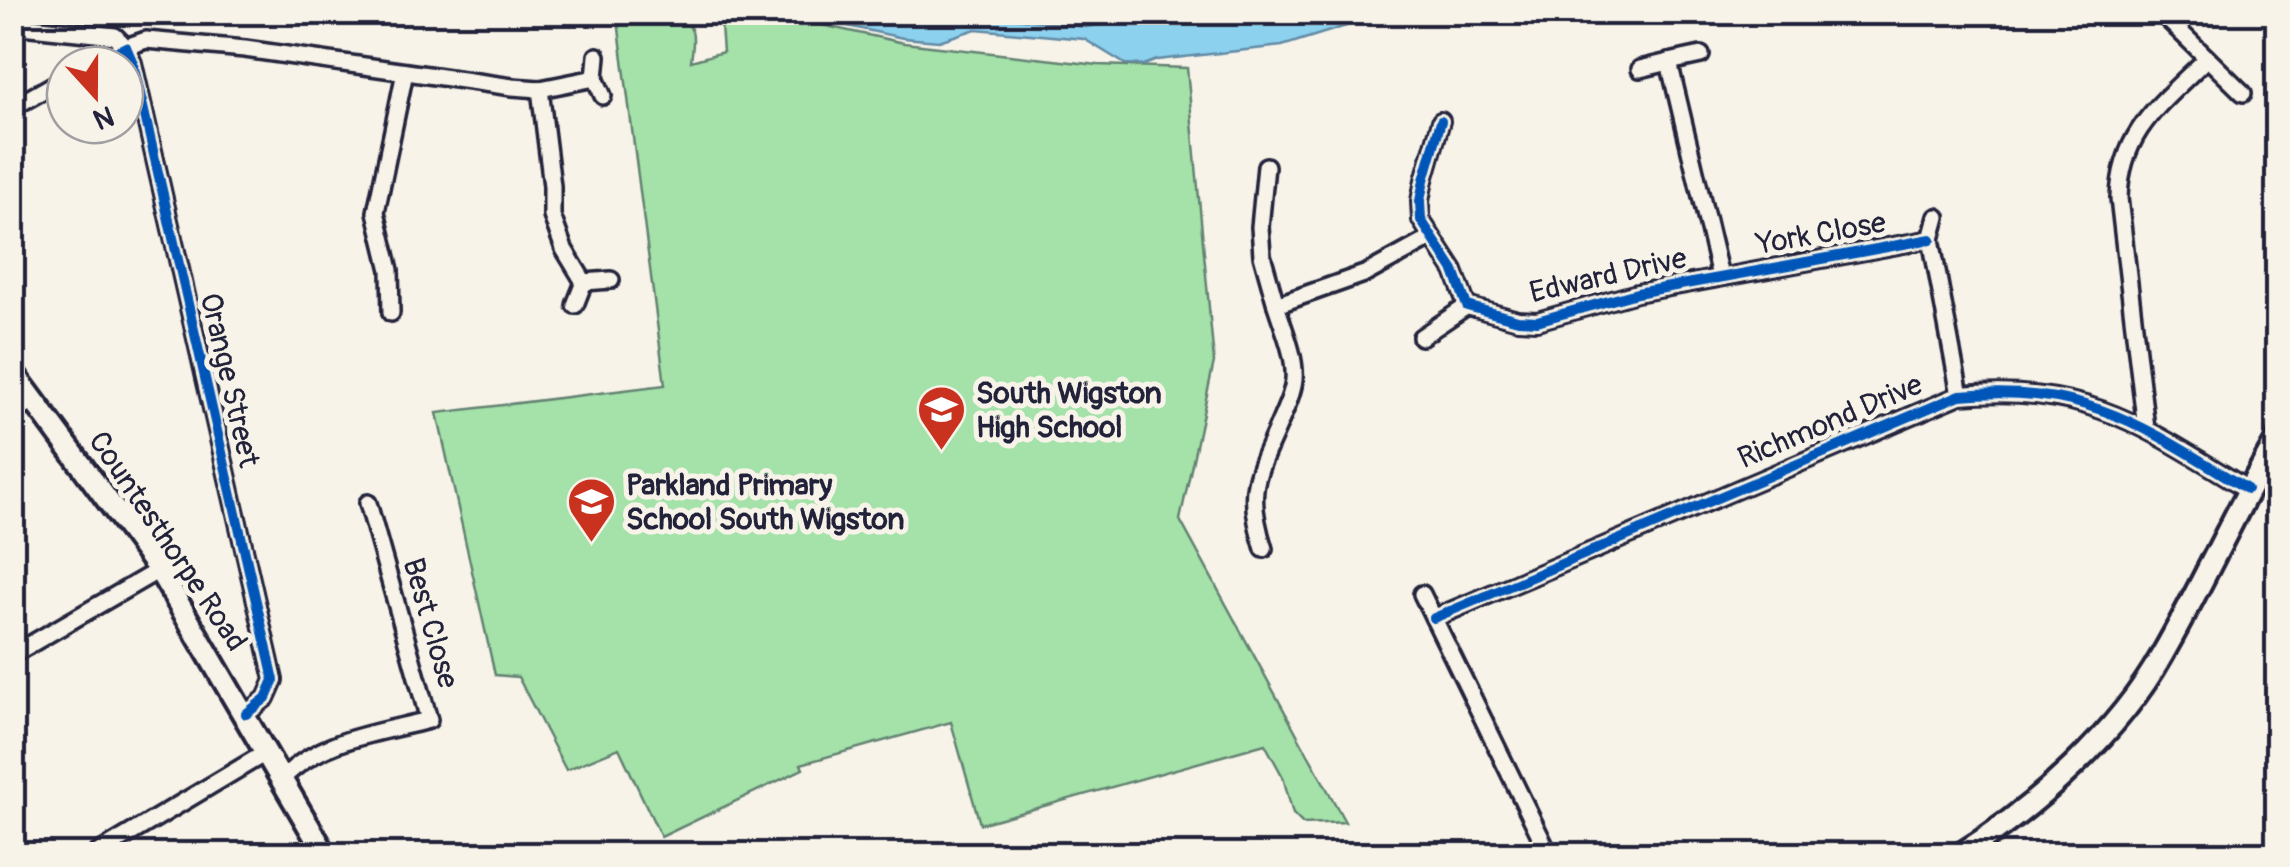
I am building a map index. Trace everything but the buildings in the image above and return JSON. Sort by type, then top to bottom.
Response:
[{"type":"street","points":[[2160,12],[2243,92]]},
{"type":"street","points":[[12,25],[115,36],[124,45]]},
{"type":"street","points":[[132,45],[146,40],[245,49],[540,88],[595,78]]},
{"type":"street","points":[[1640,69],[1700,55]]},
{"type":"street","points":[[597,56],[595,78],[602,96]]},
{"type":"street","points":[[2146,428],[2120,180],[2135,132],[2206,58]]},
{"type":"street","name":"York Close","points":[[1669,62],[1720,276],[1932,239]]},
{"type":"street","points":[[391,312],[390,270],[376,212],[405,72]]},
{"type":"street","points":[[540,88],[552,216],[564,249],[584,282]]},
{"type":"street","points":[[12,108],[45,89]]},
{"type":"street","name":"Orange Street","points":[[145,116],[274,680],[266,698],[246,714]]},
{"type":"street","points":[[1420,338],[1467,306],[1454,271],[1422,220],[1420,201],[1441,121]]},
{"type":"street","points":[[1264,548],[1252,497],[1294,380],[1262,255],[1260,226],[1266,166]]},
{"type":"street","points":[[1936,217],[1932,239],[1960,394]]},
{"type":"street","points":[[1276,305],[1350,280],[1430,238]]},
{"type":"street","name":"Edward Drive","points":[[1467,306],[1518,320],[1537,321],[1637,293],[1720,276]]},
{"type":"street","points":[[584,282],[611,280]]},
{"type":"street","points":[[574,305],[584,282]]},
{"type":"street","name":"Countesthorpe Road","points":[[12,371],[159,570],[325,854]]},
{"type":"street","name":"Richmond Drive","points":[[1434,618],[1960,394],[2015,392],[2096,406],[2146,428],[2248,489]]},
{"type":"street","points":[[12,414],[34,401]]},
{"type":"street","points":[[1961,854],[2076,762],[2134,695],[2160,658],[2278,438]]},
{"type":"street","name":"Best Close","points":[[283,778],[296,764],[325,748],[429,720],[368,503]]},
{"type":"street","points":[[12,655],[159,570]]},
{"type":"street","points":[[1422,594],[1550,854]]},
{"type":"street","points":[[96,854],[267,752]]},
{"type":"green space","name":"South Wigston High School","points":[[617,13],[678,13],[693,35],[691,61],[723,52],[720,13],[767,13],[904,43],[1098,65],[1187,68],[1214,362],[1180,520],[1345,822],[1303,824],[1293,814],[1283,777],[1265,744],[980,824],[951,722],[801,764],[803,769],[661,837],[619,748],[566,770],[518,677],[495,675],[437,413],[665,385]]},
{"type":"water","points":[[788,13],[975,13],[1086,27],[1137,19],[1185,24],[1230,22],[1282,13],[1388,13],[1282,46],[1157,60],[1144,65],[1125,64],[1084,39],[976,29],[939,41],[903,38]]},
{"type":"cycle path","points":[[145,116],[274,680],[266,698],[246,714]]},
{"type":"cycle path","points":[[1441,121],[1424,180],[1421,220],[1454,271],[1467,306],[1518,320],[1537,321],[1637,293],[1931,239]]},
{"type":"cycle path","points":[[1434,618],[1960,395],[2005,393],[2080,403],[2144,429],[2247,489]]},
{"type":"place","name":"South Wigston High School","points":[[941,452]]},
{"type":"place","name":"Parkland Primary School South Wigston","points":[[591,544]]}]
